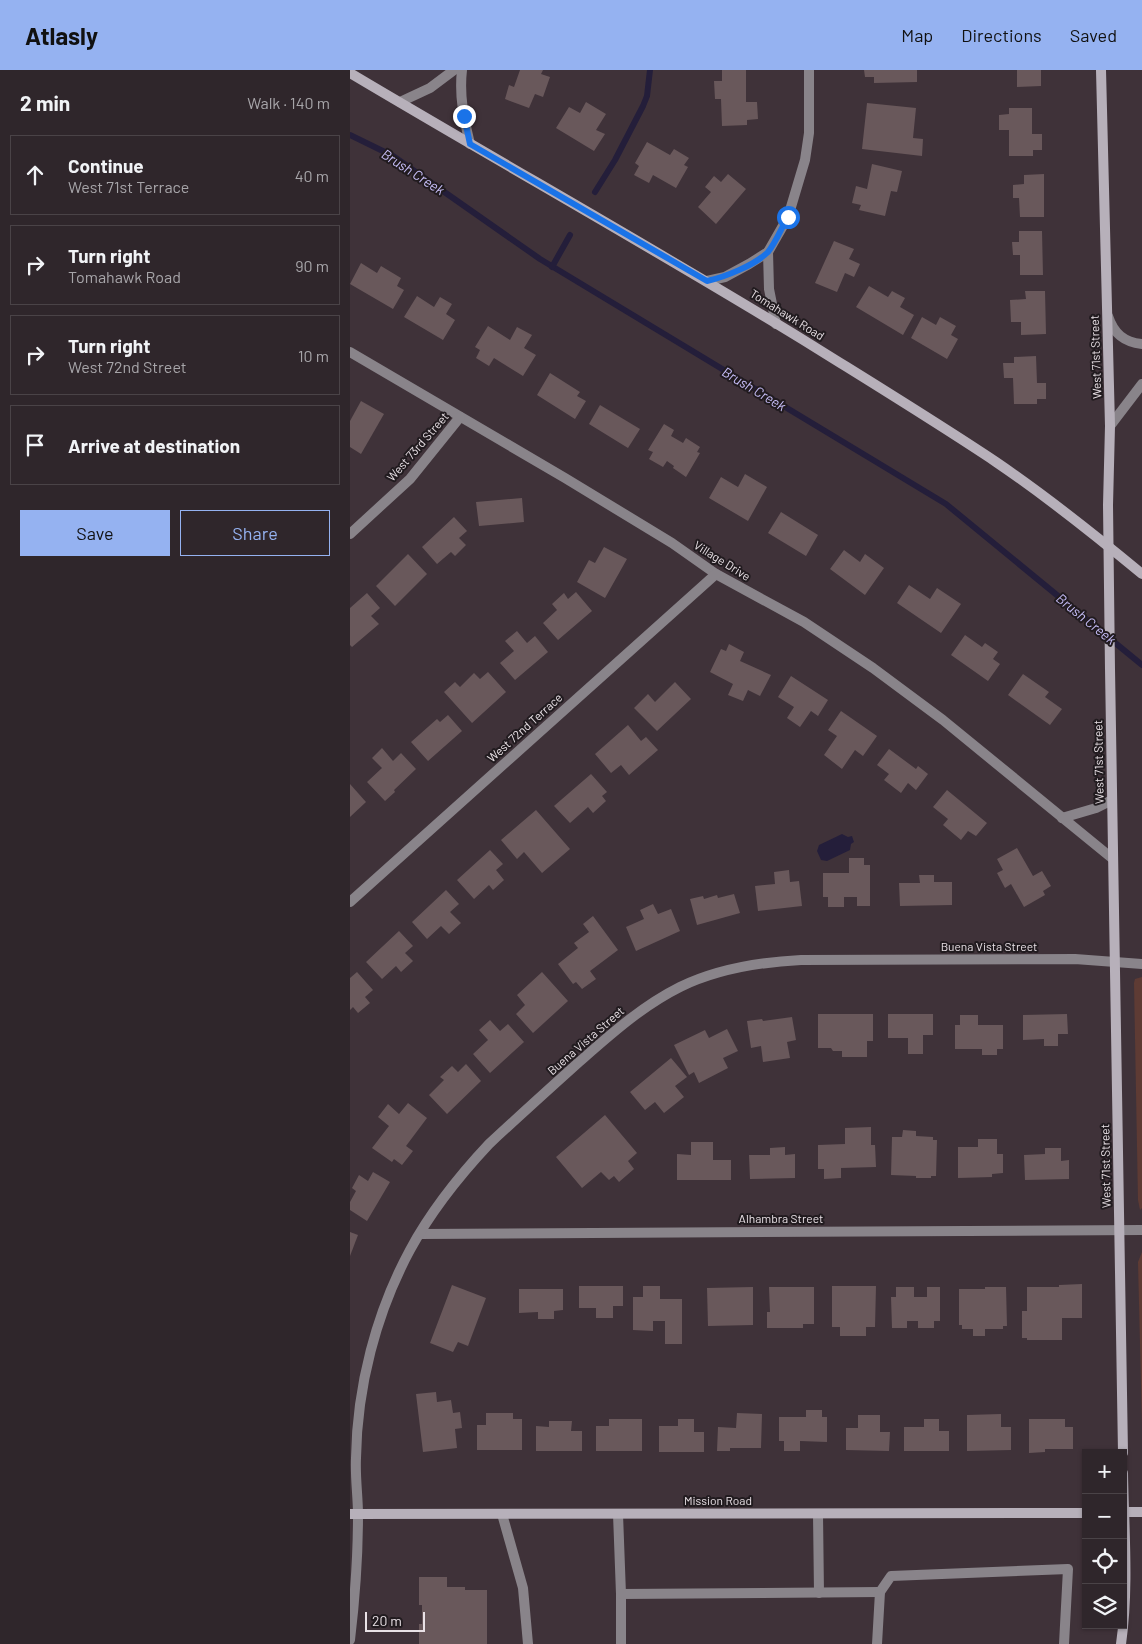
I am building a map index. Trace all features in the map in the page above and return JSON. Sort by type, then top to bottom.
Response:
[{"type":"street","points":[[400,102],[430,88],[454,70]]},
{"type":"street","points":[[462,70],[460,84],[461,103],[470,144]]},
{"type":"street","points":[[707,281],[725,277],[768,252],[788,217],[805,160],[809,132],[809,70]]},
{"type":"street","name":"West 71st Street","points":[[1101,70],[1110,426],[1108,546],[1123,1449]]},
{"type":"street","name":"Tomahawk Road","points":[[350,73],[707,281],[898,398],[998,463],[1142,574]]},
{"type":"street","points":[[768,252],[769,289],[776,324]]},
{"type":"street","points":[[1108,316],[1118,334],[1129,341],[1142,344]]},
{"type":"street","name":"Village Drive","points":[[350,352],[631,518],[672,543],[716,574],[804,622],[873,668],[943,720],[1113,859]]},
{"type":"street","points":[[1110,426],[1142,384]]},
{"type":"street","name":"West 73rd Street","points":[[350,534],[410,479],[460,417]]},
{"type":"street","name":"West 72nd Terrace","points":[[350,902],[716,574]]},
{"type":"street","points":[[1062,818],[1096,808],[1112,800]]},
{"type":"street","name":"Buena Vista Street","points":[[350,1640],[356,1590],[354,1514],[360,1405],[370,1352],[381,1317],[398,1275],[435,1210],[470,1165],[489,1144],[624,1022],[673,991],[708,976],[767,962],[801,960],[1075,959],[1142,964]]},
{"type":"street","name":"Alhambra Street","points":[[420,1234],[1142,1230]]},
{"type":"street","points":[[1127,1512],[1142,1512]]},
{"type":"street","name":"Mission Road","points":[[354,1514],[1082,1513]]},
{"type":"street","points":[[502,1514],[523,1588],[528,1644]]},
{"type":"street","points":[[618,1514],[621,1644]]},
{"type":"street","points":[[818,1514],[819,1592]]},
{"type":"street","points":[[1121,1644],[1124,1624],[1124,1539]]},
{"type":"street","points":[[877,1644],[880,1592],[891,1576],[1068,1568],[1064,1644]]},
{"type":"street","points":[[621,1594],[880,1592]]},
{"type":"shaded area","points":[[842,834],[848,837],[852,836],[854,842],[851,844],[850,850],[827,861],[821,860],[817,851],[819,845]]},
{"type":"shaded area","points":[[1142,977],[1142,1208],[1140,1210],[1138,1200],[1134,983],[1135,979]]},
{"type":"shaded area","points":[[1142,1252],[1142,1425],[1138,1262]]},
{"type":"building","points":[[520,70],[543,70],[541,74],[550,77],[543,97],[535,94],[529,108],[505,99],[509,85],[514,87]]},
{"type":"building","points":[[722,70],[746,70],[746,102],[757,102],[758,119],[747,120],[747,125],[722,126],[721,99],[715,99],[714,81],[722,81]]},
{"type":"building","points":[[864,70],[917,70],[917,82],[874,83],[874,77],[865,77]]},
{"type":"building","points":[[1017,70],[1041,70],[1041,86],[1017,87]]},
{"type":"building","points":[[586,102],[606,114],[596,130],[605,134],[594,151],[556,128],[569,107],[580,113]]},
{"type":"building","points":[[867,103],[916,108],[913,138],[923,139],[922,156],[862,149]]},
{"type":"building","points":[[1009,108],[1032,108],[1032,134],[1042,134],[1042,150],[1033,150],[1033,156],[1009,156],[1009,130],[999,130],[999,115],[1009,114]]},
{"type":"building","points":[[647,142],[670,155],[674,149],[689,158],[684,165],[688,167],[676,188],[653,175],[649,183],[634,175],[639,166],[635,163]]},
{"type":"building","points":[[872,164],[902,171],[897,192],[891,191],[885,216],[859,210],[861,205],[852,203],[856,186],[867,189]]},
{"type":"building","points":[[728,174],[746,189],[716,224],[698,207],[711,192],[705,187],[714,176],[721,182]]},
{"type":"building","points":[[1044,174],[1044,217],[1020,217],[1019,198],[1013,198],[1013,185],[1024,184],[1024,175]]},
{"type":"building","points":[[1019,231],[1042,231],[1043,275],[1020,275],[1020,255],[1013,255],[1012,242],[1019,242]]},
{"type":"building","points":[[834,241],[854,249],[849,259],[860,264],[854,277],[845,273],[837,292],[815,283]]},
{"type":"building","points":[[361,263],[377,273],[381,266],[401,278],[397,286],[404,290],[393,309],[350,284]]},
{"type":"building","points":[[869,286],[888,297],[892,291],[905,298],[900,307],[914,315],[903,335],[856,307]]},
{"type":"building","points":[[1025,291],[1045,291],[1046,334],[1021,335],[1021,322],[1011,322],[1010,300],[1026,299]]},
{"type":"building","points":[[417,296],[434,307],[440,297],[452,304],[446,314],[455,320],[443,340],[404,317]]},
{"type":"building","points":[[922,317],[936,325],[940,317],[956,326],[951,335],[958,339],[947,359],[911,338]]},
{"type":"building","points":[[488,326],[510,340],[517,327],[532,335],[524,348],[536,355],[523,376],[494,358],[489,366],[476,358],[480,350],[475,347]]},
{"type":"building","points":[[1036,356],[1037,383],[1046,383],[1046,399],[1037,399],[1037,404],[1014,404],[1013,378],[1004,378],[1003,363],[1014,363],[1014,357]]},
{"type":"building","points":[[550,373],[580,392],[577,396],[586,401],[575,419],[537,395]]},
{"type":"building","points":[[361,401],[384,414],[361,454],[350,447],[350,421]]},
{"type":"building","points":[[600,405],[640,429],[628,448],[589,424]]},
{"type":"building","points":[[664,424],[674,430],[671,436],[683,443],[686,438],[700,447],[697,452],[700,453],[686,477],[667,461],[663,467],[649,459],[653,452],[648,450]]},
{"type":"building","points":[[745,474],[767,487],[748,521],[709,498],[721,477],[738,487]]},
{"type":"building","points":[[522,498],[524,522],[479,526],[476,502]]},
{"type":"building","points":[[781,512],[818,535],[806,556],[768,533]]},
{"type":"building","points":[[454,517],[467,531],[459,538],[466,545],[455,556],[451,552],[437,564],[422,547]]},
{"type":"building","points":[[604,547],[627,559],[605,598],[577,582],[589,560],[595,563]]},
{"type":"building","points":[[844,550],[860,562],[865,554],[884,568],[865,595],[830,569]]},
{"type":"building","points":[[408,554],[427,574],[395,606],[376,586]]},
{"type":"building","points":[[909,585],[930,599],[937,588],[961,604],[941,633],[897,603]]},
{"type":"building","points":[[576,592],[592,611],[558,640],[543,623],[557,610],[552,604],[564,593],[568,599]]},
{"type":"building","points":[[367,593],[380,608],[371,616],[379,624],[352,647],[350,645],[350,608]]},
{"type":"building","points":[[517,631],[527,643],[535,636],[548,652],[515,680],[500,663],[514,651],[505,641]]},
{"type":"building","points":[[965,635],[982,647],[985,643],[998,652],[993,659],[1000,664],[988,681],[951,655]]},
{"type":"building","points":[[729,644],[744,652],[740,661],[771,675],[760,696],[748,690],[743,701],[728,695],[733,684],[710,672],[721,649],[726,651]]},
{"type":"building","points":[[488,672],[506,692],[472,723],[444,692],[455,682],[460,687],[474,673],[480,679]]},
{"type":"building","points":[[1023,674],[1049,692],[1045,697],[1062,709],[1050,725],[1008,695]]},
{"type":"building","points":[[791,676],[828,700],[818,716],[811,711],[800,727],[787,718],[794,707],[778,697]]},
{"type":"building","points":[[675,682],[691,699],[657,731],[634,708],[648,694],[655,702]]},
{"type":"building","points":[[841,711],[877,736],[863,756],[855,750],[842,769],[824,755],[837,736],[828,730]]},
{"type":"building","points":[[448,715],[462,731],[428,761],[411,742],[437,719],[440,722]]},
{"type":"building","points":[[628,725],[641,741],[646,737],[658,750],[629,775],[621,765],[611,773],[595,754]]},
{"type":"building","points":[[382,748],[393,761],[401,753],[416,769],[385,801],[367,782],[382,768],[372,758]]},
{"type":"building","points":[[889,749],[916,769],[918,766],[928,774],[916,790],[908,783],[901,793],[884,780],[889,774],[877,765]]},
{"type":"building","points":[[591,774],[607,792],[602,796],[606,801],[593,813],[588,807],[570,823],[554,806]]},
{"type":"building","points":[[350,784],[366,802],[350,817]]},
{"type":"building","points":[[947,790],[987,823],[976,836],[968,831],[961,840],[943,825],[948,819],[933,807]]},
{"type":"building","points":[[536,810],[570,849],[542,873],[524,852],[517,859],[501,840]]},
{"type":"building","points":[[1017,848],[1033,876],[1042,871],[1051,886],[1043,891],[1045,895],[1024,907],[1011,884],[1005,888],[997,873],[1003,870],[997,859]]},
{"type":"building","points":[[490,850],[503,864],[496,870],[504,880],[493,890],[489,885],[474,899],[457,880]]},
{"type":"building","points":[[849,858],[864,858],[864,865],[870,865],[870,906],[857,906],[857,897],[844,897],[844,907],[828,907],[828,897],[823,897],[823,873],[849,873]]},
{"type":"building","points":[[789,870],[790,882],[799,881],[802,906],[758,911],[755,886],[775,884],[774,872]]},
{"type":"building","points":[[919,875],[934,875],[934,882],[952,882],[952,905],[900,906],[899,883],[920,883]]},
{"type":"building","points":[[446,890],[459,904],[450,912],[461,923],[449,934],[441,926],[427,939],[412,922]]},
{"type":"building","points":[[734,894],[740,913],[697,925],[690,899],[703,896],[704,899],[717,895],[718,898]]},
{"type":"building","points":[[653,904],[658,914],[671,909],[680,931],[636,951],[626,927],[644,919],[640,910]]},
{"type":"building","points":[[593,916],[618,950],[590,971],[596,979],[582,989],[576,982],[573,984],[558,964],[578,948],[574,943],[589,932],[583,924]]},
{"type":"building","points":[[399,931],[413,946],[405,953],[413,961],[401,972],[396,966],[382,979],[366,962]]},
{"type":"building","points":[[357,972],[373,990],[365,997],[370,1003],[358,1013],[353,1007],[350,1010],[350,978]]},
{"type":"building","points":[[542,972],[568,1001],[533,1033],[516,1014],[525,1005],[517,995]]},
{"type":"building","points":[[818,1014],[873,1014],[873,1041],[867,1041],[867,1057],[842,1057],[842,1051],[833,1051],[831,1048],[818,1048]]},
{"type":"building","points":[[888,1014],[933,1014],[933,1035],[923,1035],[923,1054],[908,1054],[908,1038],[888,1038]]},
{"type":"building","points":[[1067,1014],[1068,1034],[1058,1034],[1058,1046],[1044,1046],[1044,1039],[1023,1040],[1023,1015]]},
{"type":"building","points":[[960,1015],[978,1015],[978,1025],[1003,1025],[1003,1049],[997,1049],[997,1055],[982,1055],[982,1049],[955,1049],[955,1025],[960,1025]]},
{"type":"building","points":[[792,1017],[796,1040],[787,1042],[790,1058],[763,1062],[761,1046],[751,1048],[747,1021]]},
{"type":"building","points":[[490,1020],[500,1031],[508,1024],[524,1042],[490,1073],[473,1054],[488,1040],[479,1030]]},
{"type":"building","points":[[727,1029],[738,1051],[723,1058],[728,1068],[699,1083],[694,1072],[689,1075],[674,1045],[705,1030],[709,1038]]},
{"type":"building","points":[[671,1058],[687,1077],[675,1086],[684,1097],[664,1113],[655,1102],[645,1110],[630,1092]]},
{"type":"building","points":[[466,1064],[481,1081],[447,1114],[429,1095],[444,1080],[440,1077],[452,1066],[458,1072]]},
{"type":"building","points":[[408,1103],[427,1118],[406,1146],[413,1151],[402,1165],[394,1159],[392,1162],[372,1148],[389,1126],[378,1117],[388,1104],[399,1114]]},
{"type":"building","points":[[605,1115],[637,1153],[628,1161],[634,1169],[619,1182],[614,1176],[609,1180],[601,1172],[582,1188],[556,1157]]},
{"type":"building","points":[[871,1127],[871,1145],[875,1145],[876,1167],[841,1168],[841,1178],[824,1179],[824,1169],[818,1169],[818,1145],[845,1144],[845,1128]]},
{"type":"building","points":[[903,1130],[916,1131],[916,1136],[933,1137],[933,1140],[937,1140],[936,1176],[916,1178],[916,1176],[891,1175],[892,1137],[902,1137]]},
{"type":"building","points":[[978,1139],[997,1139],[997,1154],[1003,1154],[1003,1173],[992,1174],[992,1177],[958,1178],[958,1147],[978,1147]]},
{"type":"building","points":[[691,1142],[713,1142],[713,1160],[731,1160],[731,1180],[677,1180],[677,1154],[691,1155]]},
{"type":"building","points":[[785,1147],[785,1155],[795,1154],[795,1178],[750,1179],[749,1155],[770,1155],[770,1148]]},
{"type":"building","points":[[1045,1148],[1061,1148],[1061,1161],[1069,1160],[1069,1179],[1025,1180],[1024,1155],[1045,1154]]},
{"type":"building","points":[[373,1172],[390,1182],[367,1221],[350,1210],[350,1202],[356,1191],[352,1188],[359,1175],[368,1181]]},
{"type":"building","points":[[350,1232],[358,1235],[350,1256]]},
{"type":"building","points":[[1082,1284],[1082,1318],[1062,1318],[1062,1340],[1027,1340],[1027,1338],[1022,1338],[1022,1311],[1027,1311],[1027,1287],[1059,1287],[1059,1285]]},
{"type":"building","points":[[452,1285],[486,1298],[468,1346],[458,1342],[453,1352],[430,1343]]},
{"type":"building","points":[[579,1286],[623,1286],[623,1306],[613,1306],[613,1318],[596,1318],[596,1308],[579,1308]]},
{"type":"building","points":[[643,1286],[660,1286],[660,1299],[682,1299],[682,1344],[665,1344],[665,1321],[653,1321],[653,1331],[633,1330],[633,1297],[643,1297]]},
{"type":"building","points":[[832,1286],[876,1286],[875,1327],[866,1327],[866,1336],[840,1336],[840,1327],[832,1327]]},
{"type":"building","points":[[753,1287],[753,1325],[708,1326],[707,1288]]},
{"type":"building","points":[[769,1287],[814,1287],[814,1324],[803,1324],[803,1328],[767,1328],[767,1312],[770,1312]]},
{"type":"building","points":[[896,1287],[914,1287],[914,1297],[927,1297],[927,1287],[940,1287],[940,1321],[934,1321],[934,1328],[918,1328],[918,1321],[907,1321],[907,1328],[892,1328],[891,1297],[896,1297]]},
{"type":"building","points":[[985,1287],[1006,1287],[1007,1326],[1003,1326],[1003,1329],[985,1329],[985,1336],[973,1336],[973,1329],[962,1329],[962,1325],[959,1325],[959,1289],[985,1289]]},
{"type":"building","points":[[519,1289],[563,1289],[563,1310],[554,1311],[554,1319],[538,1319],[538,1312],[519,1313]]},
{"type":"building","points":[[436,1392],[437,1402],[451,1400],[453,1413],[460,1412],[462,1428],[455,1429],[457,1448],[423,1452],[416,1394]]},
{"type":"building","points":[[806,1410],[822,1410],[822,1417],[827,1417],[827,1442],[800,1441],[800,1451],[784,1451],[784,1441],[779,1441],[779,1417],[806,1417]]},
{"type":"building","points":[[486,1413],[513,1413],[513,1419],[522,1419],[522,1450],[477,1450],[477,1425],[486,1425]]},
{"type":"building","points":[[737,1413],[762,1414],[761,1448],[730,1448],[730,1451],[717,1451],[718,1427],[736,1428]]},
{"type":"building","points":[[1001,1414],[1001,1427],[1011,1427],[1011,1450],[967,1451],[967,1415]]},
{"type":"building","points":[[858,1415],[880,1415],[880,1432],[890,1432],[889,1451],[846,1450],[846,1428],[858,1428]]},
{"type":"building","points":[[609,1419],[642,1419],[642,1451],[596,1451],[596,1426],[609,1426]]},
{"type":"building","points":[[678,1419],[694,1419],[694,1432],[704,1432],[704,1452],[659,1452],[659,1426],[678,1426]]},
{"type":"building","points":[[924,1419],[939,1419],[939,1431],[949,1431],[949,1451],[904,1451],[904,1427],[924,1427]]},
{"type":"building","points":[[1029,1419],[1065,1419],[1065,1427],[1073,1427],[1073,1449],[1045,1449],[1045,1452],[1029,1453]]},
{"type":"building","points":[[549,1421],[572,1421],[571,1431],[582,1431],[582,1451],[536,1451],[536,1426],[549,1427]]},
{"type":"building","points":[[419,1577],[447,1577],[447,1587],[465,1587],[465,1590],[487,1590],[487,1644],[419,1644],[419,1624],[422,1624],[422,1605],[419,1605]]},
{"type":"waterway","points":[[595,192],[615,160],[643,106],[647,96],[650,70]]},
{"type":"waterway","name":"Brush Creek","points":[[350,135],[393,156],[540,259],[946,504],[1142,665]]},
{"type":"waterway","points":[[552,267],[570,235]]},
{"type":"route","points":[[464,116],[470,144],[707,281],[725,277],[768,252],[788,217]]}]
